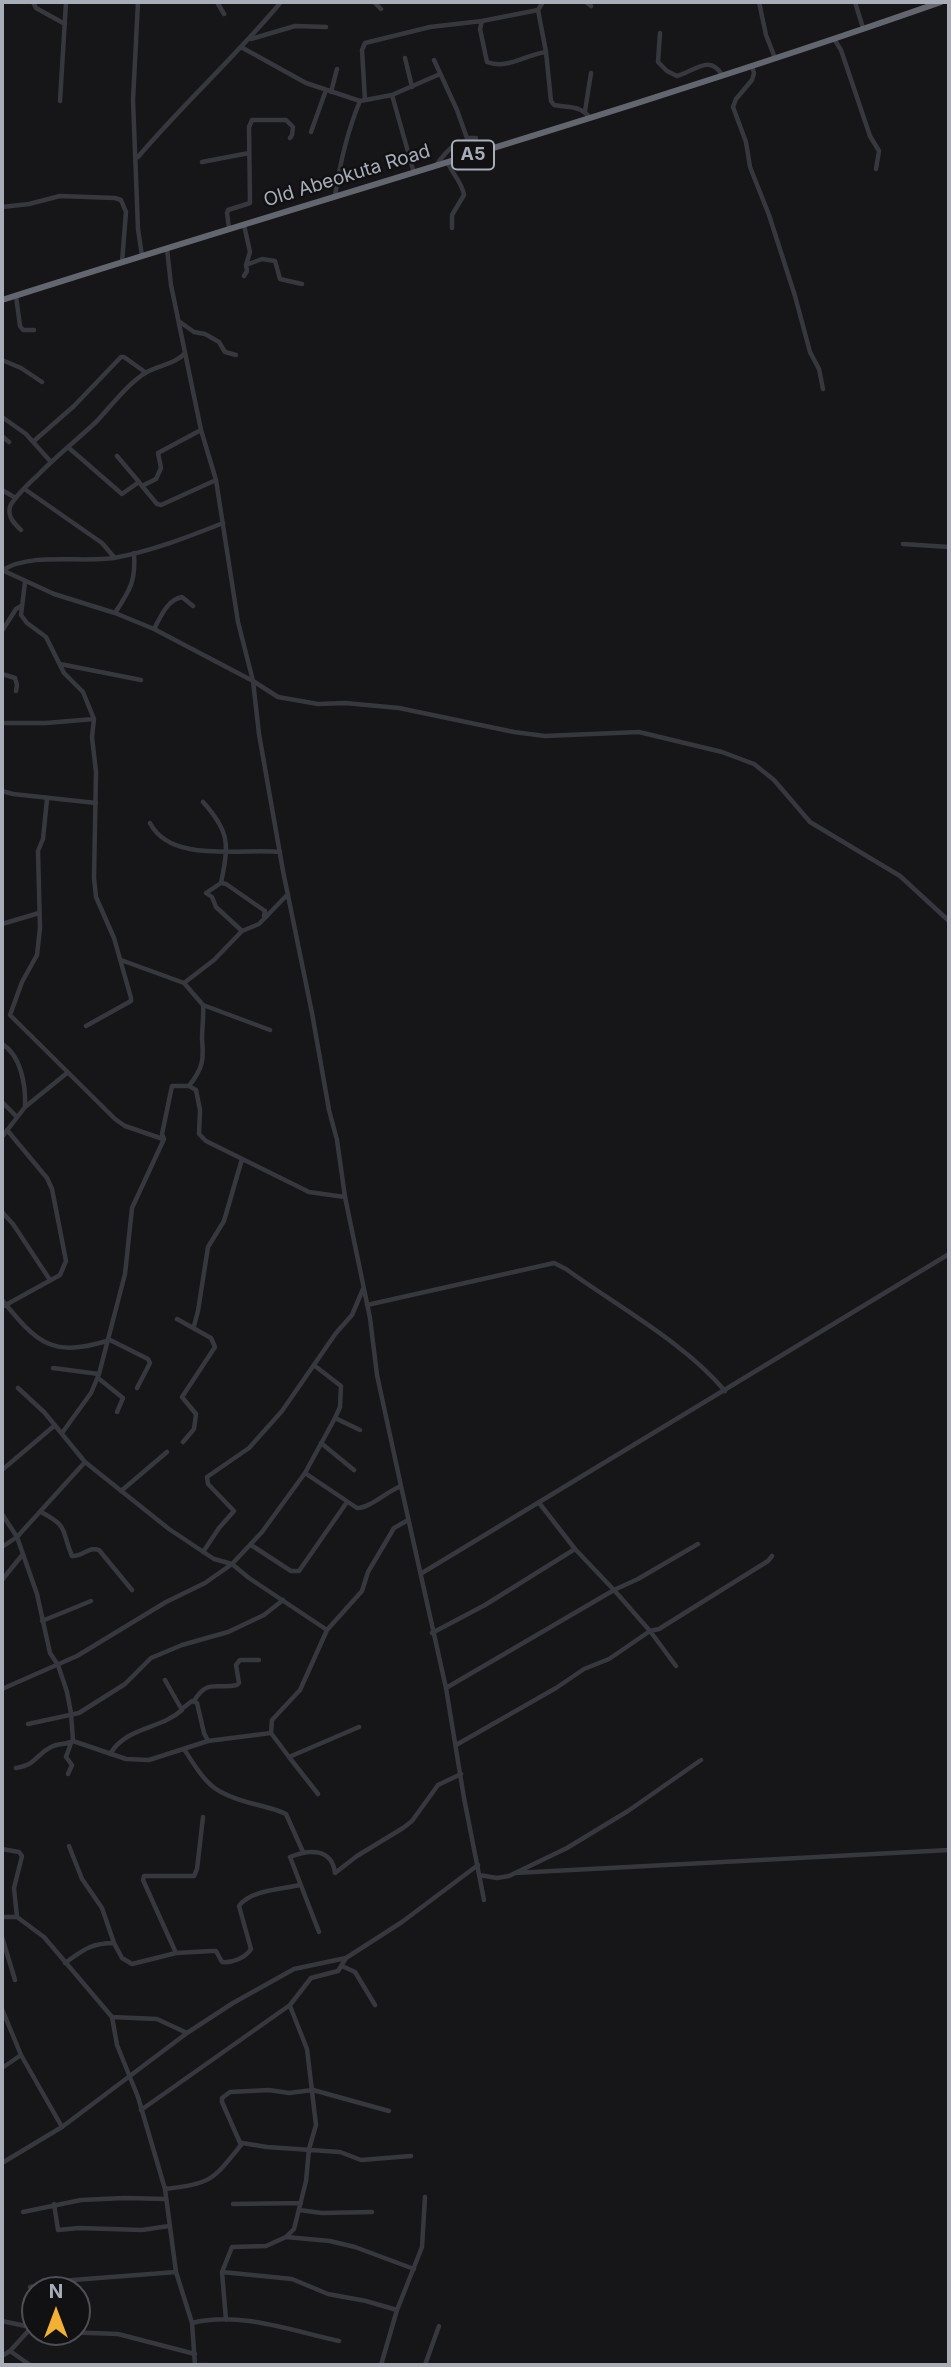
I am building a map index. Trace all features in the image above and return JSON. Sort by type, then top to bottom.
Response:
[{"type":"highway","name":"Old Abeokuta Road","points":[[2,300],[229,228],[591,119],[941,2]]},
{"type":"street","points":[[33,2],[36,8],[65,24]]},
{"type":"street","points":[[60,101],[66,2]]},
{"type":"street","points":[[138,2],[133,100],[138,229],[142,256]]},
{"type":"street","points":[[217,2],[224,14]]},
{"type":"street","points":[[137,158],[172,117],[250,39],[281,2]]},
{"type":"street","points":[[374,2],[381,9]]},
{"type":"street","points":[[335,196],[350,126],[363,101],[362,50],[365,43],[429,27],[482,21],[538,10],[544,2]]},
{"type":"street","points":[[586,2],[591,6]]},
{"type":"street","points":[[759,2],[766,35],[775,58]]},
{"type":"street","points":[[855,2],[864,29]]},
{"type":"street","points":[[538,10],[551,101],[554,105],[585,111],[591,119]]},
{"type":"street","points":[[482,21],[480,29],[487,62],[491,64],[512,62],[546,52]]},
{"type":"street","points":[[250,39],[295,26],[326,27]]},
{"type":"street","points":[[660,33],[658,62],[667,71],[677,76],[709,64],[716,67],[722,75]]},
{"type":"street","points":[[834,39],[841,50],[870,136],[879,150],[876,169]]},
{"type":"street","points":[[241,47],[293,77],[363,101],[392,95],[440,74]]},
{"type":"street","points":[[405,58],[412,86]]},
{"type":"street","points":[[434,60],[468,138]]},
{"type":"street","points":[[752,66],[752,80],[736,99],[733,107],[746,142],[750,167],[769,215],[810,352],[819,369],[824,388]]},
{"type":"street","points":[[311,132],[337,69]]},
{"type":"street","points":[[585,111],[591,73]]},
{"type":"street","points":[[392,95],[414,173]]},
{"type":"street","points":[[229,228],[229,210],[250,203],[249,127],[252,120],[286,120],[293,127],[289,138]]},
{"type":"street","points":[[436,166],[444,154],[460,142],[476,138]]},
{"type":"street","points":[[202,162],[249,153]]},
{"type":"street","points":[[448,163],[460,180],[464,195],[452,215],[452,228]]},
{"type":"street","points":[[2,207],[60,196],[121,200],[126,212],[122,262]]},
{"type":"street","points":[[243,276],[247,271],[250,252],[244,224]]},
{"type":"street","points":[[167,249],[168,269],[201,429],[216,480],[238,622],[253,681],[259,734],[280,852],[322,1077],[337,1140],[377,1375],[446,1688],[484,1900]]},
{"type":"street","points":[[246,265],[262,259],[275,261],[281,279],[302,284]]},
{"type":"street","points":[[16,296],[20,326],[23,330],[34,330]]},
{"type":"street","points":[[180,321],[194,332],[205,334],[219,342],[225,352],[236,355]]},
{"type":"street","points":[[21,530],[11,520],[10,515],[9,508],[15,497],[26,490],[29,483],[69,448],[145,372],[182,356],[185,352]]},
{"type":"street","points":[[34,441],[74,406],[121,357],[124,356],[145,372]]},
{"type":"street","points":[[2,360],[42,382]]},
{"type":"street","points":[[2,417],[34,441],[51,462]]},
{"type":"street","points":[[69,448],[122,494],[158,476],[161,468],[158,453],[201,429]]},
{"type":"street","points":[[2,436],[9,442]]},
{"type":"street","points":[[117,456],[157,504],[161,505],[216,480]]},
{"type":"street","points":[[2,490],[15,497]]},
{"type":"street","points":[[26,490],[102,543],[115,558]]},
{"type":"street","points":[[2,570],[18,562],[115,558],[191,536],[223,523]]},
{"type":"street","points":[[903,544],[949,547]]},
{"type":"street","points":[[115,613],[134,581],[134,553]]},
{"type":"street","points":[[2,570],[54,594],[115,613],[154,629],[278,697],[318,704],[345,703],[399,708],[545,736],[639,732],[722,752],[754,764],[774,780],[810,822],[900,876],[949,921]]},
{"type":"street","points":[[25,582],[21,615],[26,624],[46,637],[64,673],[83,692],[94,719],[92,737],[96,803],[96,897],[120,959],[131,1001],[86,1026]]},
{"type":"street","points":[[154,629],[169,603],[177,597],[182,597],[194,606]]},
{"type":"street","points":[[2,631],[16,609],[21,606]]},
{"type":"street","points":[[60,663],[141,680]]},
{"type":"street","points":[[2,674],[15,678],[16,691]]},
{"type":"street","points":[[2,723],[94,719]]},
{"type":"street","points":[[2,791],[47,799],[96,803]]},
{"type":"street","points":[[47,799],[43,839],[38,851],[40,928],[37,956],[22,982],[10,1016],[115,1119],[125,1126],[164,1139]]},
{"type":"street","points":[[203,802],[220,821],[228,850],[221,883],[206,893],[212,897],[216,907],[242,931]]},
{"type":"street","points":[[150,824],[155,833],[173,845],[206,852],[280,852]]},
{"type":"street","points":[[221,883],[265,911],[264,916]]},
{"type":"street","points":[[184,983],[214,960],[242,931],[259,924],[288,894]]},
{"type":"street","points":[[2,924],[39,913]]},
{"type":"street","points":[[120,959],[184,983],[203,1004],[270,1030]]},
{"type":"street","points":[[189,1086],[200,1072],[205,1048],[202,1038],[203,1004]]},
{"type":"street","points":[[2,1044],[9,1048],[16,1058],[24,1086],[25,1107]]},
{"type":"street","points":[[2,1137],[25,1107],[67,1073]]},
{"type":"street","points":[[62,1433],[91,1393],[99,1376],[125,1274],[132,1208],[164,1139],[162,1134],[172,1086],[189,1086],[196,1090],[200,1138],[309,1192],[345,1196]]},
{"type":"street","points":[[2,1102],[17,1117]]},
{"type":"street","points":[[4,1306],[60,1275],[66,1261],[52,1189],[47,1178],[7,1130]]},
{"type":"street","points":[[194,1326],[208,1247],[228,1208],[242,1159]]},
{"type":"street","points":[[2,1212],[50,1280]]},
{"type":"street","points":[[422,1573],[949,1254]]},
{"type":"street","points":[[367,1305],[554,1264],[688,1354],[709,1372],[725,1391]]},
{"type":"street","points":[[203,1552],[234,1511],[208,1484],[207,1477],[249,1448],[282,1411],[316,1366],[336,1333],[352,1315],[363,1289]]},
{"type":"street","points":[[2,1300],[4,1306],[44,1343],[86,1347],[110,1339],[150,1361],[137,1388]]},
{"type":"street","points":[[177,1319],[194,1326],[211,1338],[215,1347],[181,1397],[196,1414],[194,1429],[183,1442]]},
{"type":"street","points":[[2,1689],[58,1665],[166,1602],[205,1583],[232,1564],[251,1545],[305,1473],[340,1407],[341,1386],[316,1366]]},
{"type":"street","points":[[53,1368],[99,1376],[123,1398],[117,1412]]},
{"type":"street","points":[[18,1388],[44,1412],[85,1462],[121,1491],[203,1552],[232,1564],[327,1630]]},
{"type":"street","points":[[335,1418],[360,1430]]},
{"type":"street","points":[[2,1470],[54,1426]]},
{"type":"street","points":[[321,1443],[354,1470]]},
{"type":"street","points":[[121,1491],[167,1452]]},
{"type":"street","points":[[2,1547],[17,1537],[85,1462]]},
{"type":"street","points":[[305,1473],[357,1508],[365,1508],[388,1491],[401,1486]]},
{"type":"street","points":[[251,1545],[291,1571],[299,1571],[347,1502]]},
{"type":"street","points":[[540,1504],[575,1549],[650,1631],[676,1667]]},
{"type":"street","points":[[41,1512],[57,1520],[63,1527],[72,1556],[99,1550],[132,1590]]},
{"type":"street","points":[[2,1514],[17,1537],[37,1594],[50,1653],[58,1665],[71,1713],[72,1742],[66,1757],[72,1765],[68,1774]]},
{"type":"street","points":[[318,1794],[271,1733],[272,1720],[300,1690],[327,1630],[362,1591],[369,1572],[394,1528],[408,1520]]},
{"type":"street","points":[[446,1688],[698,1544]]},
{"type":"street","points":[[432,1633],[485,1605],[575,1549]]},
{"type":"street","points":[[2,1580],[23,1554]]},
{"type":"street","points":[[456,1745],[584,1669],[609,1659],[650,1631],[659,1629],[710,1598],[772,1556]]},
{"type":"street","points":[[42,1621],[91,1601]]},
{"type":"street","points":[[28,1724],[83,1710],[125,1684],[151,1658],[182,1645],[228,1632],[264,1615],[282,1601]]},
{"type":"street","points":[[110,1754],[115,1746],[132,1733],[160,1724],[194,1701],[200,1692],[210,1685],[237,1685],[236,1665],[240,1660],[259,1660]]},
{"type":"street","points":[[165,1680],[183,1708]]},
{"type":"street","points":[[194,1701],[200,1711],[208,1741]]},
{"type":"street","points":[[289,1757],[359,1727]]},
{"type":"street","points":[[16,1768],[33,1763],[54,1745],[72,1742],[126,1759],[149,1760],[208,1741],[271,1733]]},
{"type":"street","points":[[184,1749],[201,1776],[216,1791],[227,1797],[286,1814],[303,1852]]},
{"type":"street","points":[[479,1875],[497,1878],[514,1873],[567,1847],[701,1760]]},
{"type":"street","points":[[319,1932],[290,1857],[303,1852],[321,1851],[329,1857],[335,1873],[412,1821],[438,1785],[461,1774]]},
{"type":"street","points":[[176,1953],[143,1880],[144,1875],[194,1875],[203,1817]]},
{"type":"street","points":[[69,1846],[82,1879],[102,1908],[122,1958],[132,1964],[176,1953],[216,1951],[222,1962],[230,1963],[247,1955],[251,1949],[240,1913],[239,1906],[242,1901],[300,1885]]},
{"type":"street","points":[[2,1849],[19,1852],[22,1856],[14,1888],[17,1917]]},
{"type":"street","points":[[514,1873],[949,1850]]},
{"type":"street","points":[[2,2164],[62,2127],[187,2033],[294,1969],[346,1958],[402,1922],[478,1866]]},
{"type":"street","points":[[2,1917],[17,1917],[44,1937],[112,2017],[117,2045],[130,2076],[165,2189],[176,2272],[192,2323],[197,2365],[208,2365]]},
{"type":"street","points":[[2,1937],[15,1980]]},
{"type":"street","points":[[65,1963],[89,1945],[114,1942]]},
{"type":"street","points":[[141,2110],[290,2005],[312,1978],[335,1973],[346,1958]]},
{"type":"street","points":[[342,1966],[355,1972],[375,2005]]},
{"type":"street","points":[[226,2320],[222,2272],[232,2247],[266,2246],[294,2229],[306,2181],[309,2149],[316,2125],[313,2090],[307,2049],[290,2005]]},
{"type":"street","points":[[2,2009],[20,2055],[62,2127]]},
{"type":"street","points":[[112,2017],[157,2019],[187,2033]]},
{"type":"street","points":[[2,2068],[20,2055]]},
{"type":"street","points":[[242,2143],[222,2102],[225,2094],[230,2092],[269,2090],[289,2094],[313,2090],[389,2110]]},
{"type":"street","points":[[242,2143],[340,2152],[361,2160],[411,2156]]},
{"type":"street","points":[[165,2189],[198,2185],[216,2176],[242,2143]]},
{"type":"street","points":[[381,2365],[397,2310],[422,2247],[425,2197]]},
{"type":"street","points":[[23,2212],[54,2204],[124,2198],[166,2199]]},
{"type":"street","points":[[233,2204],[301,2203]]},
{"type":"street","points":[[54,2204],[58,2230],[142,2230],[169,2226]]},
{"type":"street","points":[[299,2210],[322,2213],[372,2212]]},
{"type":"street","points":[[286,2236],[342,2243],[414,2269]]},
{"type":"street","points":[[91,2279],[176,2272]]},
{"type":"street","points":[[222,2272],[292,2279],[328,2294],[397,2310]]},
{"type":"street","points":[[192,2323],[226,2320],[259,2323],[339,2341]]},
{"type":"street","points":[[2,2321],[21,2325]]},
{"type":"street","points":[[425,2365],[439,2326]]},
{"type":"street","points":[[91,2333],[118,2334],[195,2354]]},
{"type":"street","points":[[2,2356],[21,2340]]},
{"type":"street","points":[[10,2351],[30,2365]]}]
